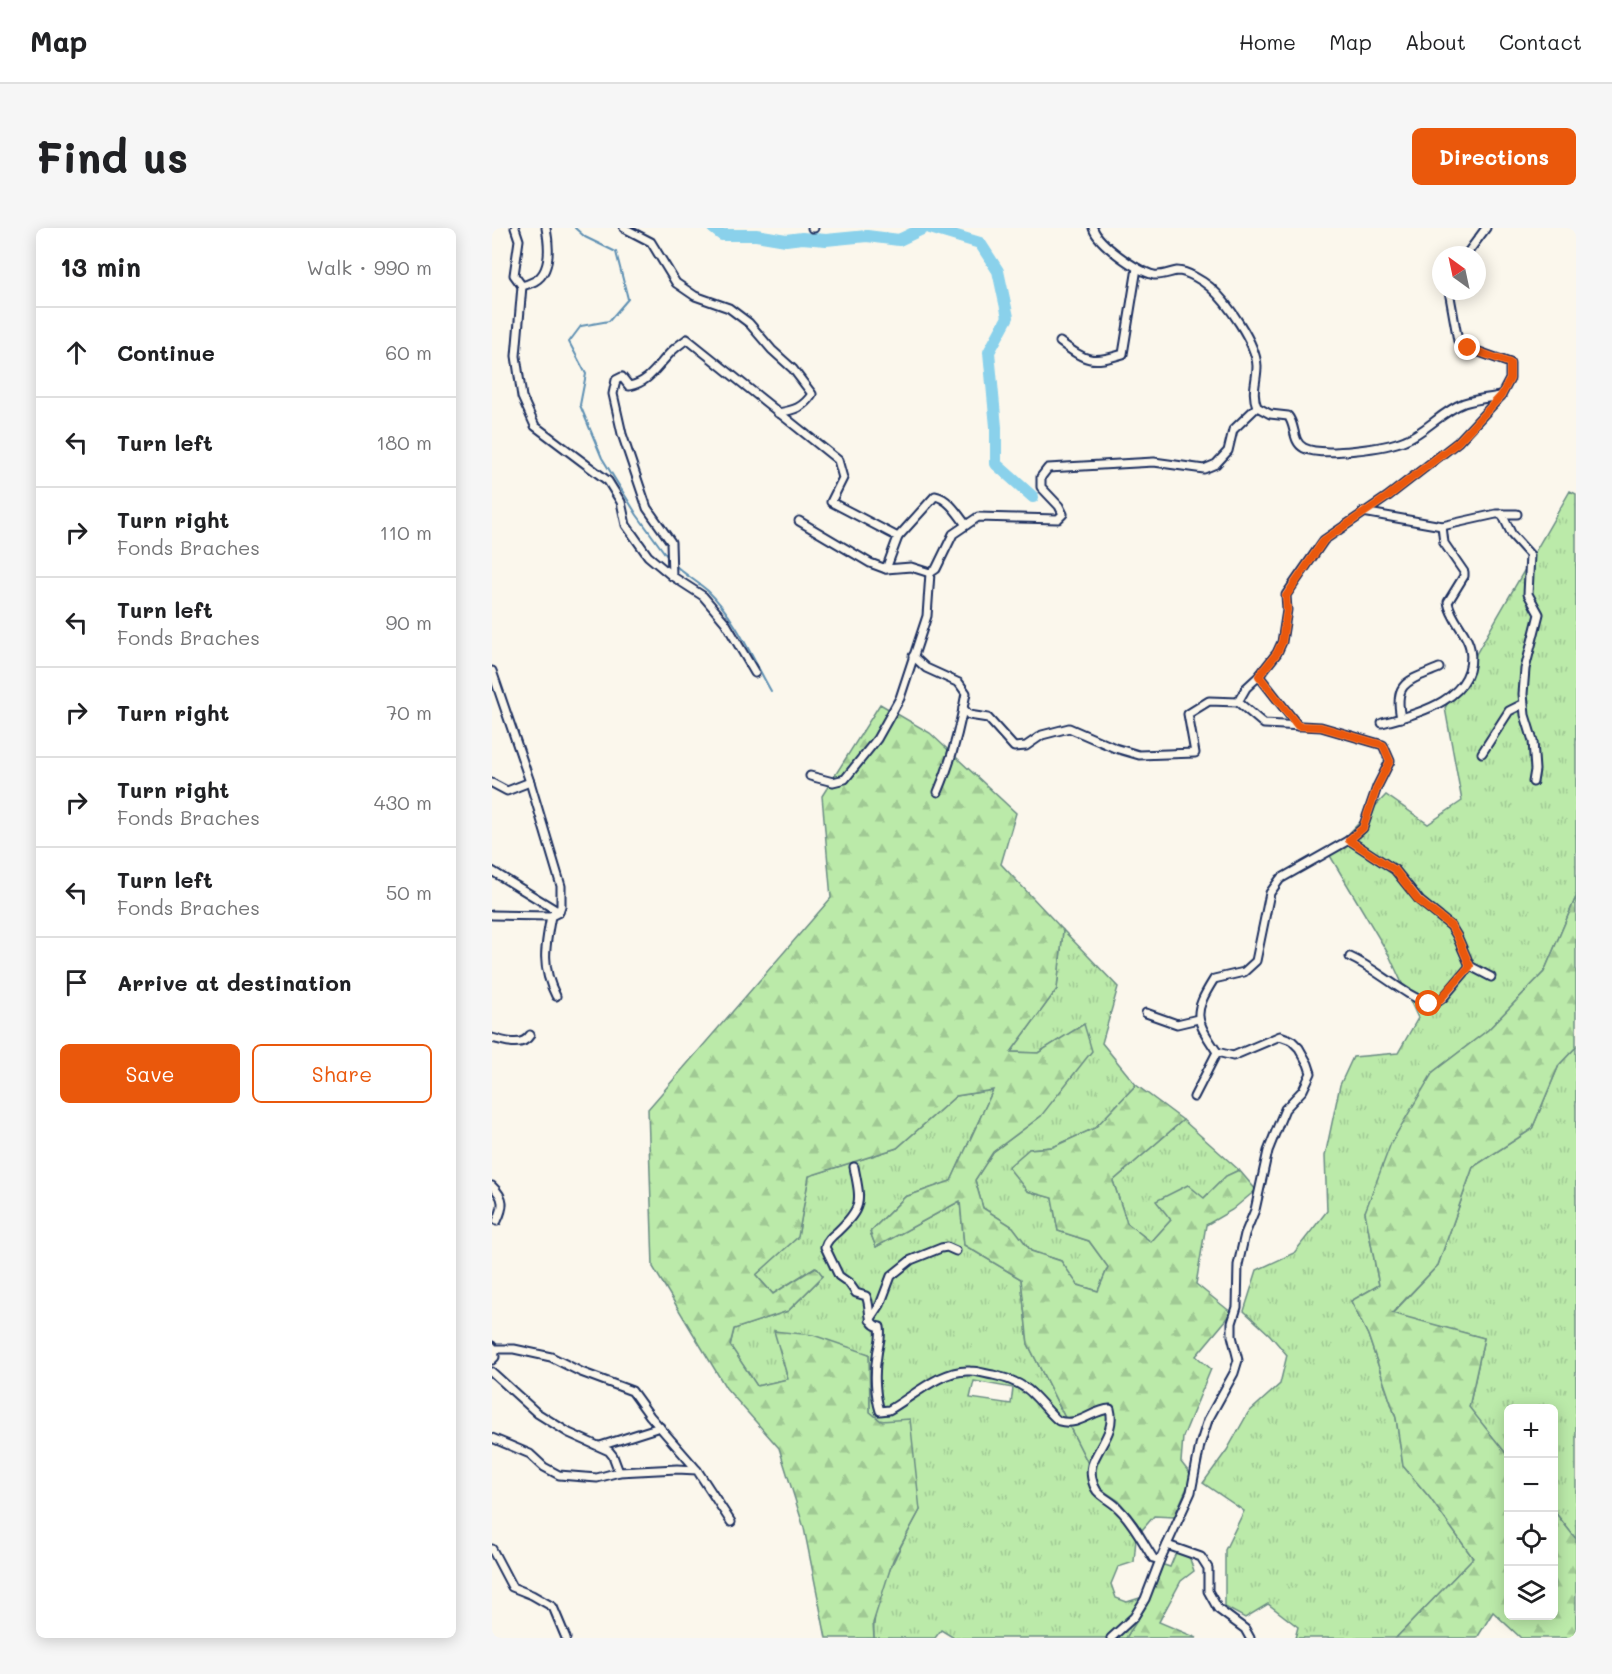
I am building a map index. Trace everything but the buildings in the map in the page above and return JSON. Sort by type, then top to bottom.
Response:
[{"type":"street","points":[[515,228],[519,240],[514,275],[522,286],[516,356],[522,397],[535,426],[608,481],[621,502],[626,525],[648,556],[672,576],[703,596],[725,622],[755,673]]},
{"type":"street","points":[[522,286],[537,280],[548,262],[546,228]]},
{"type":"street","points":[[624,228],[651,242],[676,283],[695,296],[729,308],[749,323],[772,350],[793,369],[812,394],[806,403],[796,410],[778,413]]},
{"type":"street","points":[[1094,228],[1099,239],[1137,268],[1156,275],[1179,271],[1209,286],[1231,311],[1255,356],[1257,367],[1253,398],[1257,407],[1270,414],[1288,416],[1292,421],[1295,437],[1305,448],[1317,451],[1347,452],[1405,440],[1464,403],[1501,396]]},
{"type":"street","points":[[1473,246],[1486,228]]},
{"type":"street","points":[[1060,342],[1082,358],[1102,361],[1123,354],[1137,268]]},
{"type":"street","points":[[1238,702],[1246,687],[1259,676],[1277,653],[1282,642],[1287,610],[1286,596],[1324,540],[1387,497],[1458,442],[1501,396],[1510,379],[1510,363],[1468,348],[1458,340],[1451,300]]},
{"type":"street","points":[[672,576],[671,542],[647,508],[622,434],[613,394],[616,380],[622,377],[629,386],[640,384],[650,377],[672,351],[687,339],[838,460],[843,478],[831,502],[898,537]]},
{"type":"street","points":[[930,573],[936,569],[953,534],[978,517],[1058,519],[1063,514],[1059,506],[1041,487],[1041,477],[1048,468],[1154,462],[1204,469],[1216,464],[1228,451],[1233,430],[1257,407]]},
{"type":"street","points":[[886,568],[898,537],[935,496],[942,497],[966,525]]},
{"type":"street","points":[[1363,512],[1442,526],[1502,514],[1517,514]]},
{"type":"street","points":[[1502,514],[1512,535],[1530,555],[1528,594],[1539,614],[1525,669],[1523,704],[1533,741],[1535,770],[1533,782]]},
{"type":"street","points":[[799,521],[870,563],[886,568],[911,567],[930,573]]},
{"type":"street","points":[[1382,723],[1426,711],[1446,699],[1465,681],[1471,659],[1470,645],[1450,613],[1448,602],[1464,576],[1464,572],[1444,543],[1442,526]]},
{"type":"street","points":[[810,776],[833,782],[845,779],[877,739],[900,698],[927,616],[930,573]]},
{"type":"street","points":[[913,656],[926,668],[959,683],[966,693],[948,769],[938,792]]},
{"type":"street","points":[[1401,718],[1398,696],[1401,689],[1412,680],[1439,668]]},
{"type":"street","points":[[492,671],[530,782],[561,886],[561,906],[559,912],[551,916],[492,915]]},
{"type":"street","points":[[1259,676],[1298,726]]},
{"type":"street","points":[[963,708],[969,715],[988,718],[1014,747],[1026,746],[1042,735],[1070,728],[1115,748],[1139,755],[1195,753],[1188,714],[1209,701],[1238,702],[1264,724],[1321,727],[1383,745],[1390,761],[1377,787],[1363,828],[1349,840],[1280,879],[1270,893],[1256,961],[1244,972],[1214,980],[1198,1009],[1198,1019],[1217,1052],[1233,1056],[1280,1036],[1291,1040],[1299,1048],[1311,1073],[1303,1090],[1285,1109],[1268,1151],[1258,1200],[1245,1234],[1238,1266],[1237,1307],[1232,1323],[1232,1336],[1238,1360],[1234,1373],[1208,1420],[1200,1445],[1191,1492],[1160,1560],[1146,1599],[1134,1617],[1111,1638]]},
{"type":"street","points":[[1482,753],[1509,711],[1523,704]]},
{"type":"street","points":[[492,783],[507,791],[530,782]]},
{"type":"street","points":[[1349,840],[1395,870],[1419,901],[1451,926],[1470,966],[1491,976]]},
{"type":"street","points":[[492,871],[559,912]]},
{"type":"street","points":[[551,916],[544,952],[548,982],[556,996]]},
{"type":"street","points":[[1350,957],[1365,964],[1395,986],[1433,1005],[1443,998],[1470,966]]},
{"type":"street","points":[[1146,1013],[1177,1024],[1198,1019]]},
{"type":"street","points":[[492,1038],[519,1043],[525,1041],[530,1035]]},
{"type":"street","points":[[1194,1097],[1217,1052]]},
{"type":"street","points":[[854,1167],[860,1195],[857,1210],[848,1222],[826,1242],[825,1247],[839,1275],[856,1293],[866,1296],[870,1304],[870,1320],[874,1326],[880,1327],[882,1339],[877,1356],[877,1391],[880,1411],[888,1410],[934,1382],[969,1371],[1008,1378],[1025,1387],[1038,1397],[1058,1421],[1074,1422],[1099,1410],[1110,1409],[1112,1415],[1107,1438],[1092,1463],[1091,1472],[1094,1483],[1098,1492],[1118,1507],[1129,1520],[1153,1558],[1160,1560]]},
{"type":"street","points":[[492,1186],[503,1202],[497,1221]]},
{"type":"street","points":[[870,1320],[880,1305],[891,1276],[911,1260],[946,1246],[956,1251]]},
{"type":"street","points":[[492,1360],[495,1357],[493,1348],[514,1349],[551,1357],[581,1372],[626,1388],[638,1398],[697,1470],[731,1522]]},
{"type":"street","points":[[492,1372],[537,1413],[569,1433],[600,1446],[613,1456],[619,1472]]},
{"type":"street","points":[[600,1446],[660,1427]]},
{"type":"street","points":[[492,1438],[530,1454],[544,1467],[559,1475],[597,1478],[619,1472],[697,1470]]},
{"type":"street","points":[[1167,1545],[1201,1557],[1208,1568],[1208,1591],[1218,1609],[1245,1629],[1250,1638]]},
{"type":"street","points":[[492,1549],[513,1587],[553,1607],[566,1638]]},
{"type":"green space","points":[[1570,491],[1576,494],[1576,897],[1544,972],[1488,1030],[1433,1072],[1365,1212],[1379,1285],[1351,1301],[1368,1335],[1396,1418],[1403,1466],[1430,1498],[1473,1558],[1396,1638],[1295,1638],[1298,1627],[1268,1604],[1245,1618],[1225,1607],[1225,1550],[1244,1511],[1203,1483],[1227,1450],[1248,1413],[1280,1384],[1287,1355],[1270,1335],[1244,1311],[1257,1270],[1294,1253],[1327,1211],[1325,1156],[1340,1085],[1353,1057],[1398,1053],[1418,1018],[1389,955],[1329,854],[1386,795],[1428,824],[1462,801],[1445,708]]},
{"type":"green space","points":[[880,704],[930,733],[1016,813],[1001,864],[1063,930],[1057,989],[1011,1052],[1038,1053],[1084,1024],[1092,1051],[1041,1116],[993,1152],[975,1180],[983,1208],[1013,1227],[1031,1251],[1061,1261],[1078,1285],[1098,1291],[1108,1267],[1089,1241],[1058,1231],[1052,1198],[1027,1191],[1008,1167],[1029,1149],[1053,1147],[1095,1128],[1136,1085],[1183,1120],[1113,1181],[1127,1223],[1151,1242],[1171,1220],[1156,1201],[1188,1185],[1204,1198],[1226,1176],[1239,1170],[1256,1190],[1232,1210],[1206,1225],[1196,1284],[1232,1313],[1196,1356],[1211,1369],[1183,1437],[1181,1462],[1192,1476],[1174,1517],[1154,1516],[1142,1530],[1119,1501],[1101,1489],[1028,1344],[1021,1279],[964,1245],[960,1201],[876,1247],[870,1232],[905,1197],[951,1181],[993,1090],[956,1096],[897,1148],[809,1176],[798,1237],[756,1275],[773,1294],[816,1267],[823,1276],[788,1311],[734,1329],[730,1345],[757,1386],[788,1379],[774,1331],[813,1335],[869,1354],[870,1412],[881,1421],[910,1419],[920,1510],[893,1560],[873,1623],[874,1638],[826,1638],[804,1528],[779,1448],[726,1388],[653,1267],[648,1109],[831,898],[822,796]]},
{"type":"green space","points":[[1576,897],[1576,1047],[1559,1065],[1532,1129],[1473,1167],[1438,1265],[1392,1313],[1484,1338],[1469,1407],[1504,1451],[1504,1620],[1558,1620],[1558,1516],[1576,1539],[1576,1638],[1521,1638],[1493,1612],[1477,1638],[1396,1638],[1473,1558],[1430,1498],[1403,1466],[1396,1418],[1368,1335],[1351,1301],[1379,1285],[1365,1212],[1391,1143],[1433,1072],[1488,1030],[1544,972]]},
{"type":"green space","points":[[1063,930],[1118,987],[1102,1043],[1136,1085],[1095,1128],[1053,1147],[1029,1149],[1027,1191],[1052,1198],[1058,1231],[1089,1241],[1108,1267],[1098,1291],[1077,1285],[1061,1261],[1031,1251],[1013,1227],[983,1208],[975,1180],[993,1152],[1041,1116],[1084,1025],[1038,1053],[1011,1052],[1057,989]]},
{"type":"green space","points":[[1576,1047],[1576,1539],[1558,1516],[1558,1404],[1504,1404],[1504,1451],[1469,1408],[1484,1338],[1392,1314],[1438,1265],[1473,1167],[1532,1129],[1559,1065]]},
{"type":"green space","points":[[993,1090],[951,1181],[905,1197],[870,1232],[876,1247],[960,1201],[964,1245],[1021,1279],[1028,1344],[1101,1489],[1119,1501],[1142,1530],[1136,1538],[1134,1562],[1118,1567],[1111,1584],[1116,1598],[1127,1602],[1143,1597],[1148,1605],[1126,1638],[954,1638],[941,1630],[935,1638],[874,1638],[874,1623],[882,1589],[896,1555],[920,1510],[881,1421],[870,1412],[869,1354],[775,1331],[788,1379],[757,1386],[730,1346],[734,1329],[788,1311],[823,1276],[815,1267],[773,1294],[756,1275],[798,1236],[809,1176],[897,1148],[956,1096]],"holes":[[[974,1381],[1013,1388],[1011,1404],[970,1398]]]},
{"type":"green space","points":[[1183,1120],[1239,1170],[1226,1176],[1204,1198],[1157,1201],[1171,1220],[1151,1242],[1127,1223],[1113,1181]]},
{"type":"green space","points":[[1177,1550],[1189,1556],[1194,1571],[1181,1581],[1159,1622],[1197,1638],[1126,1638],[1147,1605],[1161,1564],[1170,1567]]},
{"type":"waterway","points":[[575,228],[585,237],[616,252],[628,299],[609,321],[581,326],[569,342],[586,374],[580,405],[602,458],[637,515],[669,559]]},
{"type":"waterway","points":[[713,228],[722,235],[756,235],[786,240],[802,238],[826,240],[867,236],[899,240],[924,228]]},
{"type":"waterway","points":[[930,228],[980,243],[998,271],[1008,317],[989,352],[996,427],[996,464],[1033,497]]},
{"type":"waterway","points":[[675,565],[708,591],[727,613],[771,691]]},
{"type":"route","points":[[1429,1004],[1436,1004],[1443,998],[1470,966],[1457,936],[1451,926],[1419,901],[1395,870],[1349,840],[1363,828],[1377,787],[1390,761],[1383,745],[1321,727],[1298,726],[1259,676],[1277,653],[1282,642],[1287,610],[1286,596],[1324,540],[1387,497],[1458,442],[1501,396],[1510,379],[1510,363],[1468,348]]}]
